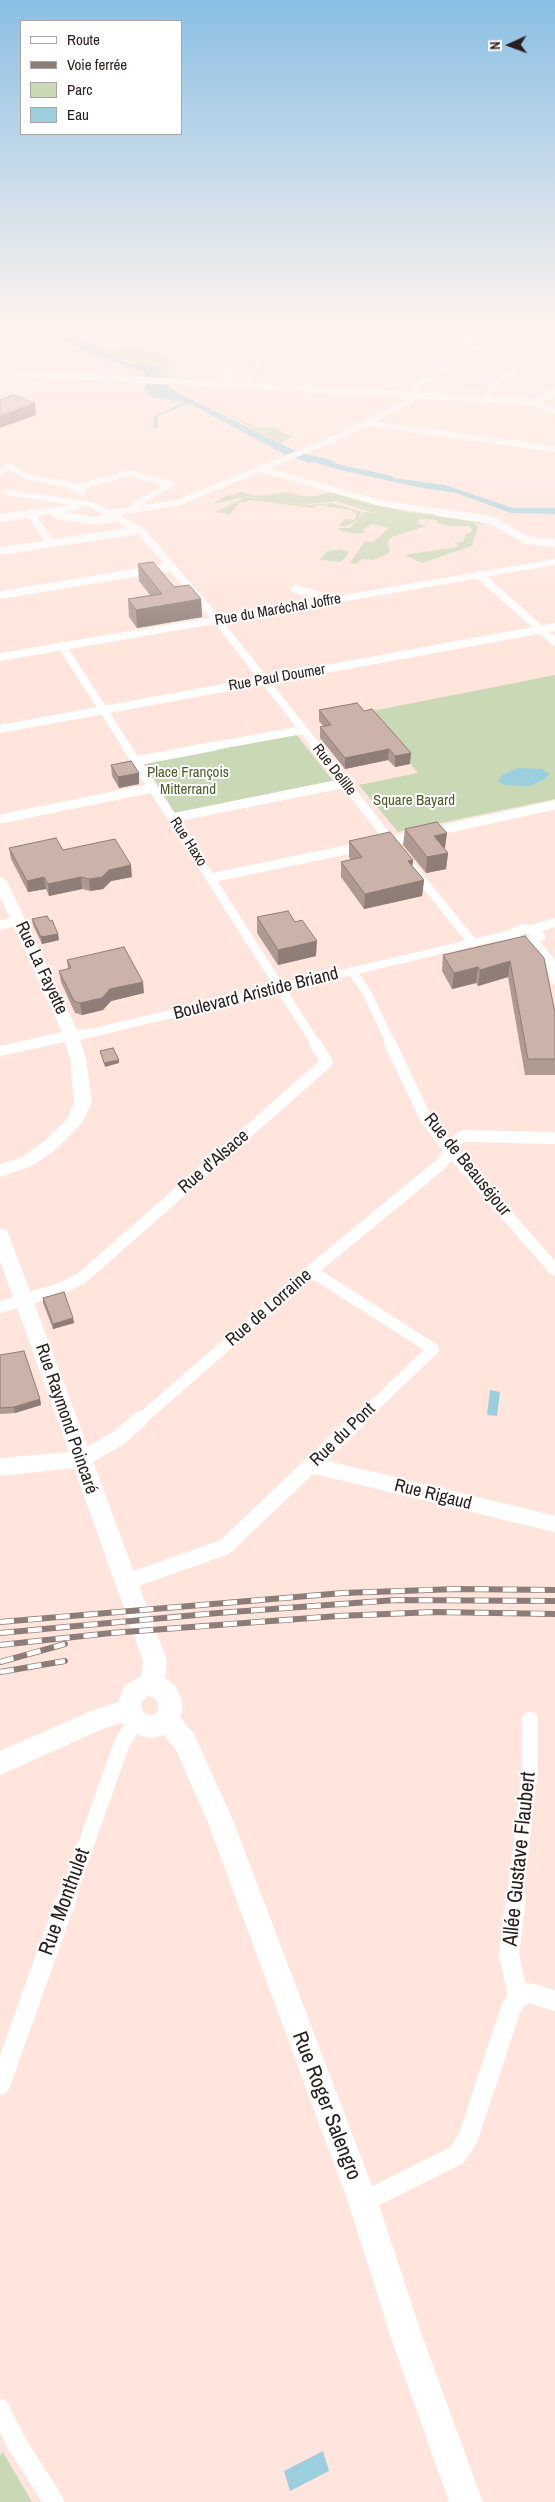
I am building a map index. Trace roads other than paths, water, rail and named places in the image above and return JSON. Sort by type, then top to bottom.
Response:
[{"type":"main road","name":"Rue La Fayette","points":[[0,881],[70,1032],[78,1059],[83,1102]]},
{"type":"main road","name":"Boulevard Aristide Briand","points":[[0,1051],[70,1032],[94,1033],[496,936],[512,935],[522,928],[534,936],[538,927],[555,922]]},
{"type":"main road","points":[[3,1173],[26,1162],[49,1146],[74,1122],[83,1102],[92,1073],[86,1052],[87,1044],[94,1033]]},
{"type":"main road","name":"Rue Raymond Poincaré","points":[[0,1235],[82,1459]]},
{"type":"main road","points":[[0,1467],[82,1459]]},
{"type":"main road","points":[[0,1763],[102,1718],[132,1716],[146,1727],[154,1726],[166,1719],[170,1713],[171,1701],[164,1690],[152,1686],[138,1690],[133,1695],[132,1716]]},
{"type":"main road","name":"Rue Roger Salengro","points":[[166,1719],[184,1742],[215,1808],[363,2202],[408,2341],[466,2502]]},
{"type":"street","points":[[141,505],[178,503],[319,445]]},
{"type":"street","points":[[524,445],[555,449]]},
{"type":"street","points":[[0,465],[9,466],[26,476],[76,488],[95,501],[92,505]]},
{"type":"street","points":[[0,473],[9,466]]},
{"type":"street","points":[[261,469],[380,503],[490,520],[526,540],[555,542]]},
{"type":"street","points":[[53,510],[57,515],[96,521],[141,505],[172,484],[128,473],[76,488]]},
{"type":"street","points":[[19,482],[26,476]]},
{"type":"street","points":[[3,492],[12,487]]},
{"type":"street","points":[[3,492],[92,505],[118,514],[140,530]]},
{"type":"street","points":[[0,518],[92,505]]},
{"type":"street","points":[[30,513],[51,544]]},
{"type":"street","points":[[0,551],[140,530]]},
{"type":"street","name":"Rue Delille","points":[[140,530],[217,620],[302,730],[472,942]]},
{"type":"street","name":"Rue du Maréchal Joffre","points":[[0,657],[555,562]]},
{"type":"street","points":[[0,595],[170,567]]},
{"type":"street","points":[[479,575],[555,642]]},
{"type":"street","points":[[295,589],[321,596],[327,601]]},
{"type":"street","name":"Rue Paul Doumer","points":[[0,729],[555,627]]},
{"type":"street","name":"Rue Haxo","points":[[62,646],[281,988]]},
{"type":"street","points":[[136,761],[302,730]]},
{"type":"street","points":[[172,818],[345,783]]},
{"type":"street","points":[[0,819],[153,788]]},
{"type":"street","points":[[211,878],[555,805]]},
{"type":"street","points":[[0,925],[19,921]]},
{"type":"street","points":[[534,936],[552,961],[555,980]]},
{"type":"street","name":"Rue de Beauséjour","points":[[352,970],[362,984],[426,1119],[450,1150],[555,1270]]},
{"type":"street","name":"Rue d'Alsace","points":[[24,1301],[60,1289],[82,1278],[327,1062],[281,988]]},
{"type":"street","name":"Rue de Lorraine","points":[[82,1459],[120,1437],[311,1271],[442,1164],[458,1139],[464,1136],[555,1138]]},
{"type":"street","name":"Rue du Pont","points":[[129,1592],[225,1547],[433,1349],[311,1271]]},
{"type":"street","points":[[0,1307],[24,1301]]},
{"type":"street","name":"Rue Raymond Poincaré","points":[[82,1459],[95,1501],[129,1592]]},
{"type":"street","name":"Rue Rigaud","points":[[311,1465],[555,1524]]},
{"type":"street","points":[[129,1592],[155,1661],[152,1686]]},
{"type":"street","name":"Rue Monthulet","points":[[0,2085],[132,1716]]},
{"type":"street","name":"Allée Gustave Flaubert","points":[[518,1997],[509,1955],[530,1770],[530,1720]]},
{"type":"street","points":[[363,2202],[457,2155],[468,2138],[511,2008],[518,1997],[530,1993],[555,2001]]},
{"type":"street","points":[[0,2409],[17,2444],[54,2502]]},
{"type":"water","points":[[267,445],[283,445],[298,452],[335,461],[334,463],[393,476],[393,478],[445,485],[513,508],[555,508],[555,514],[511,513],[456,493],[417,487],[336,469],[286,455]]},
{"type":"water","points":[[518,768],[542,769],[549,774],[545,779],[530,786],[505,785],[498,781],[502,775]]},
{"type":"water","points":[[490,1390],[500,1392],[497,1416],[487,1415]]},
{"type":"water","points":[[323,2451],[329,2471],[290,2491],[284,2471]]},
{"type":"railway","points":[[0,1622],[343,1593],[457,1589],[555,1590]]},
{"type":"railway","points":[[0,1633],[218,1613],[396,1600],[555,1601]]},
{"type":"railway","points":[[0,1645],[111,1633],[338,1616],[435,1612],[555,1614]]},
{"type":"railway","points":[[0,1662],[65,1644]]},
{"type":"railway","points":[[0,1672],[65,1661]]},
{"type":"park label","name":"Place François Mitterrand","points":[[188,782]]},
{"type":"park label","name":"Square Bayard","points":[[414,801]]}]
